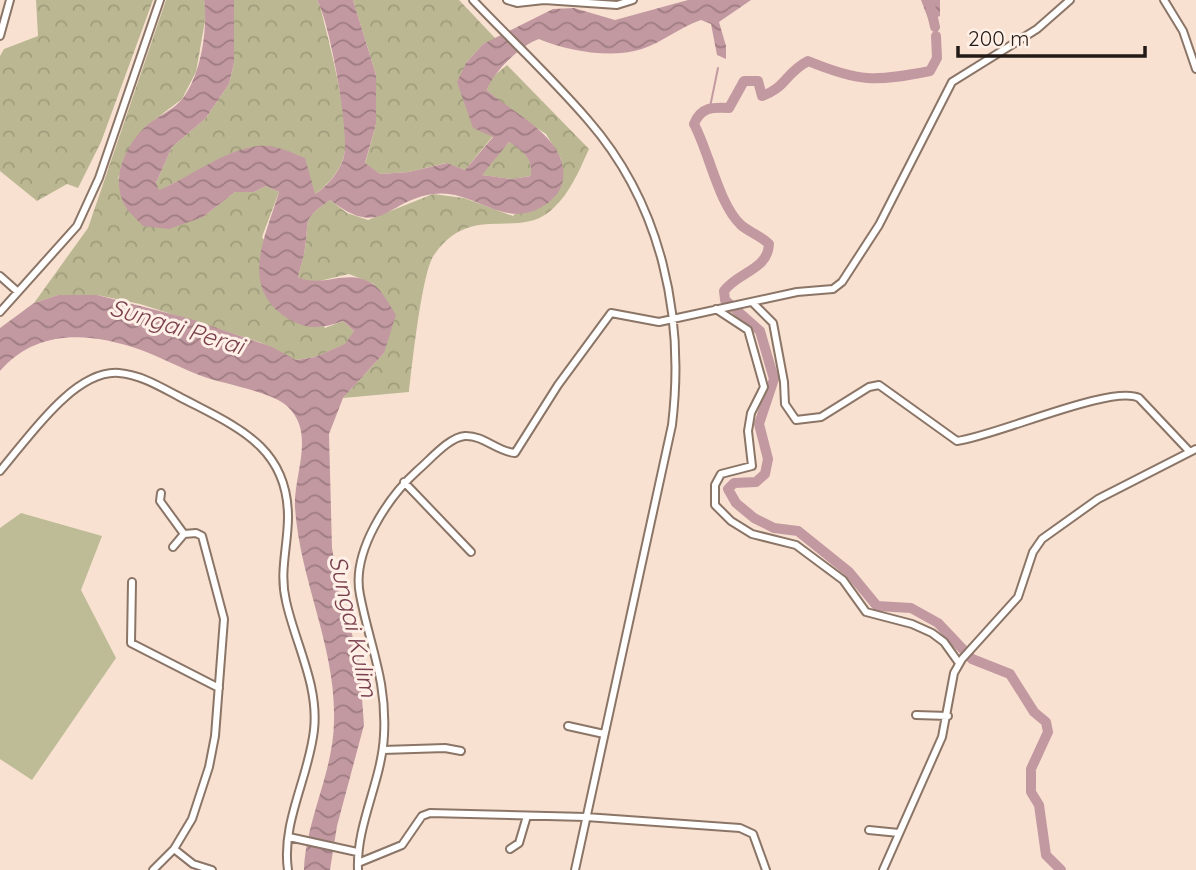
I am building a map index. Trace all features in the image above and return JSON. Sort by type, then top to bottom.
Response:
[{"type":"street","points":[[0,36],[10,0]]},
{"type":"street","points":[[0,312],[77,226],[99,177],[160,0]]},
{"type":"street","points":[[473,0],[588,120],[611,150],[637,193],[667,274],[675,319],[677,383],[672,425],[575,870]]},
{"type":"street","points":[[508,0],[517,3],[544,0],[617,5],[633,0]]},
{"type":"street","points":[[766,870],[753,834],[748,830],[586,817],[430,813],[422,816],[402,845],[358,867],[357,852],[383,750],[384,697],[377,653],[359,593],[359,572],[366,549],[382,515],[404,482],[458,438],[473,438],[515,453],[558,385],[611,313],[659,322],[748,302],[833,289],[842,282],[879,225],[952,82],[1037,29],[1070,0]]},
{"type":"street","points":[[1164,0],[1183,32],[1196,69]]},
{"type":"street","points":[[0,276],[18,292]]},
{"type":"street","points":[[748,302],[773,323],[785,382],[785,404],[796,420],[821,418],[869,387],[878,385],[957,441],[1084,403],[1131,394],[1139,398],[1193,450],[1098,499],[1042,539],[1033,552],[1018,597],[960,661],[950,690],[948,716],[942,737],[883,870]]},
{"type":"street","points":[[719,308],[748,330],[764,387],[751,413],[748,431],[752,466],[722,474],[715,485],[715,505],[731,521],[752,534],[796,545],[843,580],[866,612],[912,624],[932,633],[944,642],[960,661]]},
{"type":"street","points":[[0,471],[71,390],[92,378],[116,372],[154,383],[238,426],[269,455],[278,469],[286,492],[288,516],[282,574],[284,592],[309,676],[315,726],[311,756],[289,837],[288,870]]},
{"type":"street","points":[[404,482],[471,552]]},
{"type":"street","points":[[161,493],[160,501],[184,534]]},
{"type":"street","points":[[153,870],[174,849],[192,819],[209,767],[224,620],[202,536],[196,533],[184,534],[173,547]]},
{"type":"street","points":[[132,582],[131,643],[219,688]]},
{"type":"street","points":[[916,715],[948,716]]},
{"type":"street","points":[[568,726],[604,734]]},
{"type":"street","points":[[383,750],[445,748],[461,751]]},
{"type":"street","points":[[510,849],[519,843],[527,816]]},
{"type":"street","points":[[869,830],[899,833]]},
{"type":"street","points":[[289,837],[357,852]]},
{"type":"street","points":[[174,849],[193,864],[212,870]]},
{"type":"shaded area","points":[[21,513],[102,536],[81,590],[116,658],[32,780],[0,759],[0,528]]},
{"type":"green space","points":[[36,0],[153,0],[101,142],[78,188],[67,184],[37,201],[0,171],[0,56],[4,49],[38,36]]},
{"type":"green space","points":[[166,0],[204,0],[206,15],[196,72],[182,99],[145,127],[118,178],[203,217],[235,192],[254,192],[266,186],[279,192],[262,237],[325,328],[343,321],[354,331],[346,344],[315,357],[296,360],[259,342],[140,304],[97,295],[58,295],[34,303],[88,228]]},
{"type":"green space","points":[[234,0],[317,0],[320,6],[338,82],[346,142],[344,156],[336,173],[315,194],[259,146],[220,160],[158,191],[156,183],[172,147],[205,119],[229,84],[234,63]]},
{"type":"green space","points":[[353,0],[459,0],[496,39],[483,44],[466,63],[493,136],[465,170],[446,163],[409,172],[380,174],[365,164],[376,124],[376,75]]},
{"type":"green space","points":[[507,65],[589,149],[577,174],[556,206],[536,219],[522,223],[477,225],[448,239],[434,255],[425,280],[409,392],[343,398],[384,353],[374,284],[349,274],[311,283],[298,277],[309,220],[330,200],[347,213],[368,220],[433,194],[464,198],[513,216],[561,159],[546,134],[509,110],[487,90],[491,78]]},
{"type":"green space","points":[[509,142],[526,156],[531,176],[512,179],[481,175]]},
{"type":"water","name":"Sungai Perai","points":[[204,0],[234,0],[234,63],[229,84],[205,119],[172,147],[156,183],[159,190],[220,158],[245,149],[270,146],[305,158],[315,194],[337,172],[344,156],[345,143],[337,76],[327,29],[317,0],[353,0],[376,75],[376,124],[365,163],[380,174],[409,172],[447,163],[465,170],[493,137],[473,128],[457,82],[466,63],[483,44],[553,9],[574,8],[615,20],[688,0],[751,0],[719,22],[726,46],[726,59],[717,55],[711,24],[701,20],[650,46],[630,52],[589,52],[539,39],[509,60],[487,90],[537,128],[557,152],[563,165],[563,180],[557,194],[545,205],[530,212],[516,214],[462,197],[433,194],[417,198],[373,218],[347,212],[330,200],[308,220],[298,277],[317,281],[344,277],[363,279],[380,290],[396,315],[384,353],[343,398],[329,434],[332,548],[340,594],[359,658],[364,725],[337,826],[330,870],[304,870],[310,832],[330,758],[334,720],[333,693],[324,640],[298,535],[295,495],[302,442],[296,418],[280,401],[208,378],[141,350],[103,340],[84,337],[48,341],[15,357],[0,371],[0,328],[34,303],[58,295],[97,295],[191,319],[272,347],[296,360],[315,357],[345,344],[354,331],[343,321],[328,326],[300,325],[272,305],[263,291],[260,260],[279,192],[266,186],[254,192],[235,192],[203,217],[169,229],[143,226],[125,206],[119,175],[126,154],[144,128],[179,103],[189,88],[202,51]],"holes":[[[509,142],[523,152],[528,160],[531,176],[512,179],[482,175]]]},
{"type":"water","points":[[921,0],[940,0],[940,16],[929,21]]},
{"type":"waterway","points":[[929,0],[935,27]]},
{"type":"waterway","points":[[936,36],[937,58],[930,71],[868,78],[841,73],[808,61],[776,89],[762,96],[758,81],[744,81],[729,108],[708,109],[700,114],[694,124],[726,205],[741,225],[769,244],[764,260],[724,291],[725,300],[760,331],[774,379],[759,424],[768,459],[765,474],[756,482],[734,483],[728,489],[736,503],[754,518],[774,528],[798,531],[849,572],[877,606],[911,608],[938,623],[972,659],[1010,674],[1034,712],[1046,722],[1048,732],[1031,769],[1031,792],[1039,805],[1046,855],[1061,870]]},
{"type":"waterway","points":[[710,107],[718,68]]},
{"type":"water label","name":"Sungai Kulim","points":[[354,626]]}]
